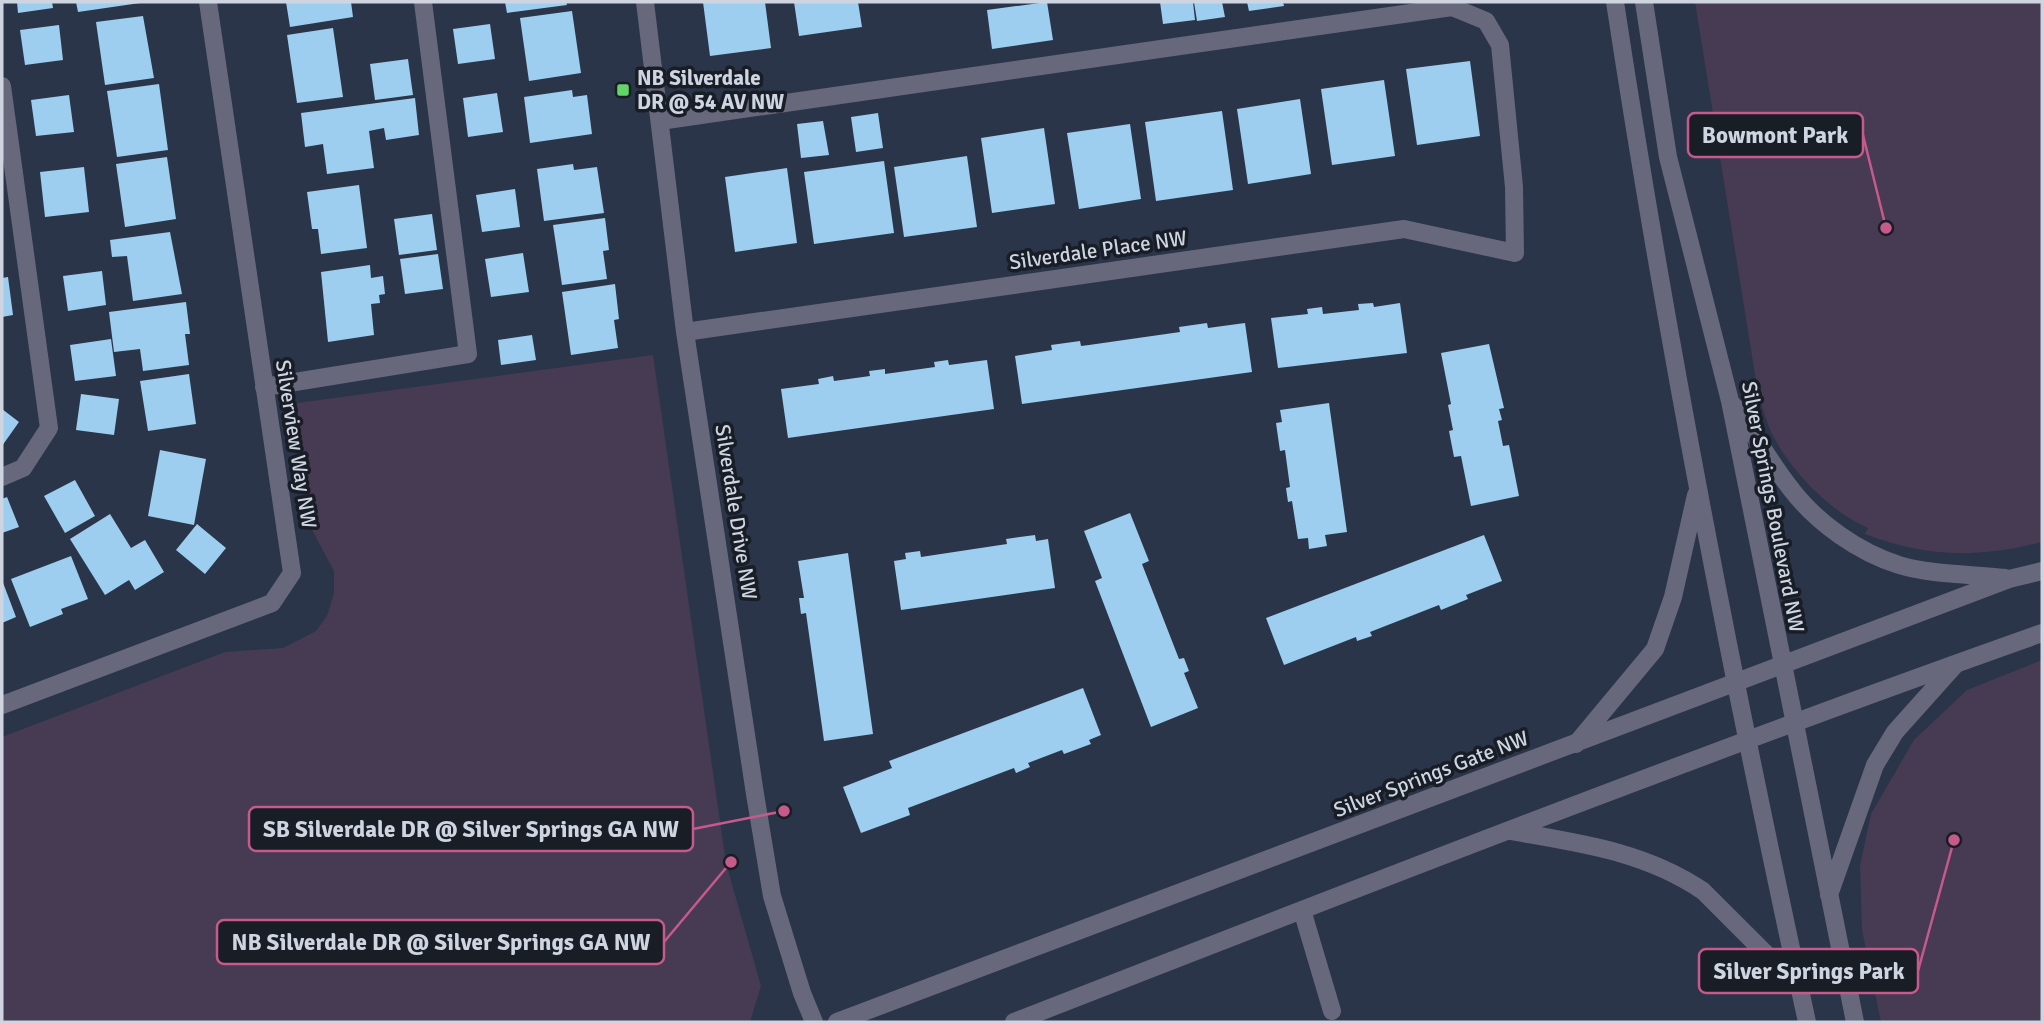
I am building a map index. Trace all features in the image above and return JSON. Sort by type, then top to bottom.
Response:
[{"type":"street","name":"Silverview Way NW","points":[[2,705],[272,603],[292,573],[208,2]]},
{"type":"street","points":[[264,387],[468,354],[423,2]]},
{"type":"street","name":"Silverdale Drive NW","points":[[645,2],[685,332],[772,896],[802,993],[814,1022]]},
{"type":"street","points":[[1615,2],[1639,157],[1698,488],[1807,1022]]},
{"type":"street","name":"Silver Springs Boulevard NW","points":[[1644,2],[1668,157],[1730,401],[1855,1022]]},
{"type":"street","name":"Silverdale Place NW","points":[[660,121],[1452,7],[1486,21],[1500,44],[1514,187],[1515,253],[1404,229],[685,332]]},
{"type":"street","points":[[2,86],[49,428],[23,468],[2,477]]},
{"type":"street","points":[[1730,401],[1759,439],[1790,489],[1819,520],[1853,543],[1899,565],[2009,579]]},
{"type":"street","points":[[1575,745],[1656,649],[1674,597],[1698,488]]},
{"type":"street","name":"Silver Springs Gate NW","points":[[837,1022],[2009,579],[2042,571]]},
{"type":"street","points":[[1014,1022],[1749,739],[2042,633]]},
{"type":"street","points":[[1829,895],[1875,765],[1895,732],[1956,663]]},
{"type":"street","points":[[1510,831],[1619,851],[1686,880],[1703,891],[1799,987]]},
{"type":"street","points":[[1302,910],[1332,1011]]},
{"type":"shaded area","points":[[1695,2],[2042,2],[2042,542],[1996,551],[1953,553],[1910,548],[1865,534],[1868,528],[1825,501],[1800,476],[1780,448],[1770,429],[1758,393]]},
{"type":"shaded area","points":[[653,355],[726,863],[761,986],[750,1022],[2,1022],[2,737],[225,652],[283,648],[316,631],[327,616],[334,593],[334,571],[310,526],[297,403]]},
{"type":"shaded area","points":[[2042,660],[2042,1022],[1881,1022],[1862,930],[1860,866],[1871,814],[1914,740],[1967,690]]},
{"type":"building","points":[[17,2],[52,2],[53,8],[18,13]]},
{"type":"building","points":[[76,2],[140,2],[140,3],[78,12]]},
{"type":"building","points":[[286,2],[351,2],[353,17],[290,27]]},
{"type":"building","points":[[505,2],[566,2],[567,5],[507,13]]},
{"type":"building","points":[[703,2],[765,2],[771,48],[710,56]]},
{"type":"building","points":[[794,2],[858,2],[862,27],[799,36]]},
{"type":"building","points":[[1047,2],[1053,40],[992,49],[987,10]]},
{"type":"building","points":[[1160,2],[1193,2],[1195,20],[1163,24]]},
{"type":"building","points":[[1194,2],[1222,2],[1225,17],[1197,21]]},
{"type":"building","points":[[1247,2],[1283,2],[1284,6],[1249,11]]},
{"type":"building","points":[[572,11],[581,73],[529,81],[520,18]]},
{"type":"building","points":[[143,16],[154,78],[105,85],[96,22]]},
{"type":"building","points":[[490,24],[495,59],[458,64],[453,29]]},
{"type":"building","points":[[59,25],[63,60],[25,65],[20,30]]},
{"type":"building","points":[[333,28],[343,97],[297,103],[287,35]]},
{"type":"building","points":[[408,59],[413,95],[375,100],[370,64]]},
{"type":"building","points":[[1470,61],[1480,136],[1417,145],[1406,69]]},
{"type":"building","points":[[1384,80],[1395,156],[1332,165],[1321,89]]},
{"type":"building","points":[[159,84],[168,150],[117,157],[107,91]]},
{"type":"building","points":[[572,90],[573,97],[587,95],[592,134],[530,143],[524,97]]},
{"type":"building","points":[[497,93],[503,132],[468,137],[463,98]]},
{"type":"building","points":[[69,95],[74,132],[36,136],[31,100]]},
{"type":"building","points":[[415,98],[419,135],[386,140],[384,128],[369,131],[374,168],[327,174],[323,144],[305,147],[301,113]]},
{"type":"building","points":[[1300,99],[1311,174],[1248,184],[1237,109]]},
{"type":"building","points":[[1222,111],[1233,190],[1156,201],[1145,122]]},
{"type":"building","points":[[878,113],[883,148],[856,152],[851,117]]},
{"type":"building","points":[[823,121],[829,155],[801,158],[797,124]]},
{"type":"building","points":[[1130,124],[1141,199],[1079,209],[1067,133]]},
{"type":"building","points":[[1044,128],[1055,204],[992,213],[981,138]]},
{"type":"building","points":[[967,156],[977,227],[904,237],[894,167]]},
{"type":"building","points":[[167,157],[176,219],[125,227],[116,164]]},
{"type":"building","points":[[884,161],[894,233],[814,244],[804,172]]},
{"type":"building","points":[[573,164],[574,170],[597,167],[604,213],[544,221],[537,169]]},
{"type":"building","points":[[84,167],[89,212],[45,217],[40,172]]},
{"type":"building","points":[[787,168],[797,243],[735,252],[725,177]]},
{"type":"building","points":[[359,185],[367,248],[321,254],[318,229],[312,229],[307,192]]},
{"type":"building","points":[[515,189],[520,227],[482,232],[476,195]]},
{"type":"building","points":[[432,214],[437,250],[399,255],[394,219]]},
{"type":"building","points":[[605,218],[609,250],[603,251],[607,279],[562,285],[553,225]]},
{"type":"building","points":[[170,232],[182,294],[133,301],[127,256],[112,257],[110,240]]},
{"type":"building","points":[[523,253],[529,292],[491,297],[485,259]]},
{"type":"building","points":[[438,254],[443,289],[405,294],[400,259]]},
{"type":"building","points":[[370,265],[371,278],[383,276],[385,294],[379,295],[380,303],[371,304],[374,335],[328,342],[321,272]]},
{"type":"building","points":[[102,271],[106,305],[68,311],[63,276]]},
{"type":"building","points":[[8,277],[13,315],[2,317],[2,278]]},
{"type":"building","points":[[615,284],[619,319],[614,320],[618,348],[571,355],[562,292]]},
{"type":"building","points":[[186,302],[190,334],[185,334],[189,365],[143,371],[140,349],[114,352],[109,312]]},
{"type":"building","points":[[1373,303],[1374,307],[1400,303],[1407,353],[1278,368],[1271,318],[1308,314],[1307,309],[1322,307],[1323,314],[1359,310],[1358,304]]},
{"type":"building","points":[[1207,323],[1208,328],[1245,323],[1252,372],[1022,404],[1015,356],[1052,350],[1051,345],[1080,341],[1081,346],[1089,345],[1180,332],[1179,327]]},
{"type":"building","points":[[532,335],[536,360],[501,365],[498,340]]},
{"type":"building","points":[[111,339],[116,376],[75,381],[70,345]]},
{"type":"building","points":[[1489,344],[1504,408],[1499,409],[1502,420],[1498,421],[1503,446],[1509,445],[1519,496],[1471,506],[1461,456],[1454,457],[1449,431],[1453,430],[1448,405],[1451,404],[1441,353]]},
{"type":"building","points":[[948,360],[949,365],[987,360],[994,409],[788,438],[781,389],[819,384],[818,379],[833,376],[834,381],[870,376],[869,371],[885,369],[885,374],[935,367],[934,362]]},
{"type":"building","points":[[189,374],[196,424],[148,431],[140,381]]},
{"type":"building","points":[[81,394],[119,399],[114,435],[76,430]]},
{"type":"building","points":[[1329,403],[1347,532],[1325,535],[1327,546],[1309,549],[1308,538],[1298,539],[1292,501],[1288,502],[1286,488],[1290,487],[1285,450],[1280,451],[1276,423],[1282,422],[1280,410]]},
{"type":"building","points":[[2,409],[19,422],[2,446]]},
{"type":"building","points":[[160,450],[206,459],[194,525],[148,516]]},
{"type":"building","points":[[75,480],[95,516],[65,533],[44,496]]},
{"type":"building","points":[[7,497],[19,527],[2,533],[2,499]]},
{"type":"building","points":[[1130,513],[1149,561],[1142,564],[1179,659],[1184,658],[1189,671],[1184,673],[1198,708],[1151,727],[1095,581],[1102,578],[1084,531]]},
{"type":"building","points":[[110,514],[131,548],[145,540],[164,572],[135,590],[129,580],[105,595],[70,539]]},
{"type":"building","points":[[197,524],[226,548],[205,574],[176,550]]},
{"type":"building","points":[[1035,535],[1036,541],[1048,539],[1055,588],[901,610],[894,561],[906,559],[905,553],[920,551],[921,557],[1007,544],[1006,539]]},
{"type":"building","points":[[1484,535],[1502,581],[1466,595],[1468,599],[1441,610],[1439,605],[1370,632],[1372,636],[1357,641],[1356,637],[1284,665],[1266,618]]},
{"type":"building","points":[[848,553],[873,734],[824,741],[806,613],[801,614],[799,598],[804,598],[798,561]]},
{"type":"building","points":[[71,556],[88,599],[61,609],[63,614],[30,627],[11,579]]},
{"type":"building","points":[[2,580],[16,617],[2,623]]},
{"type":"building","points":[[1083,688],[1101,735],[1089,740],[1091,744],[1064,754],[1062,750],[1028,763],[1030,767],[1016,773],[1014,768],[908,808],[910,815],[861,833],[843,787],[892,768],[889,761]]},
{"type":"place","name":"NB Silverdale DR @ 54 AV NW","points":[[623,90]]},
{"type":"place","name":"Bowmont Park","points":[[1886,228]]},
{"type":"place","name":"SB Silverdale DR @ Silver Springs GA NW","points":[[784,811]]},
{"type":"place","name":"Silver Springs Park","points":[[1954,840]]},
{"type":"place","name":"NB Silverdale DR @ Silver Springs GA NW","points":[[731,862]]}]
